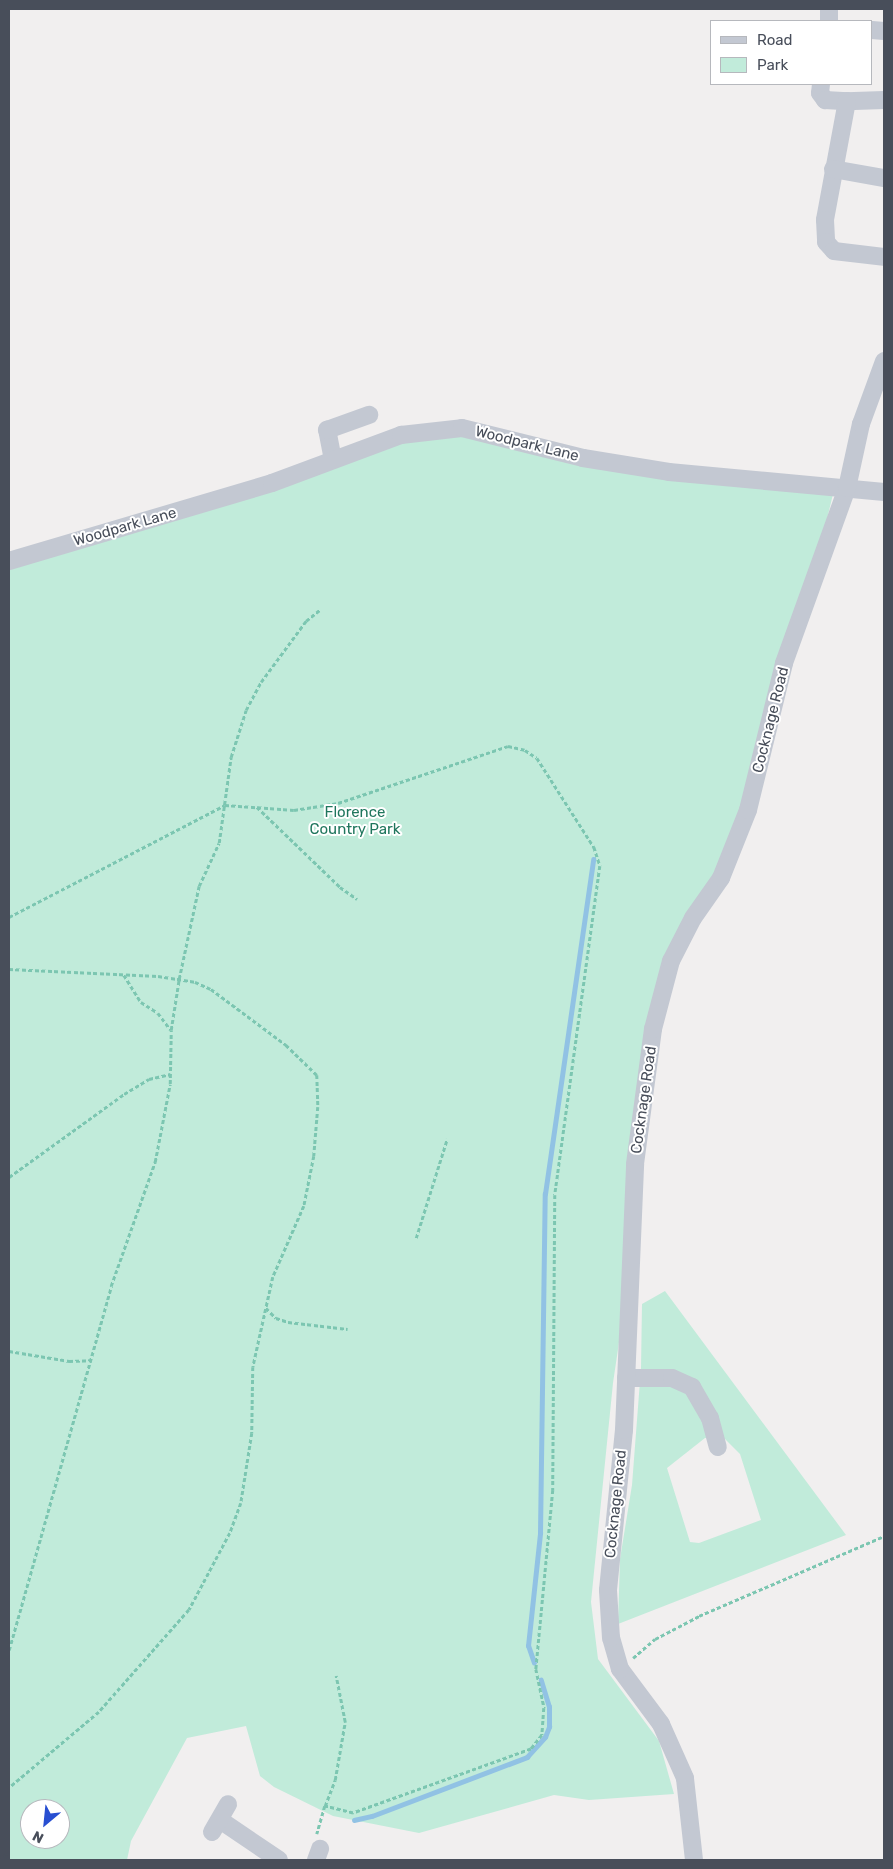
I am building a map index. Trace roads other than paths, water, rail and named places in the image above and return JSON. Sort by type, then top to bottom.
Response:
[{"type":"street","points":[[821,85],[820,93],[825,100],[884,100]]},
{"type":"street","points":[[847,101],[825,220],[828,247],[845,254],[884,257]]},
{"type":"street","points":[[833,169],[884,178]]},
{"type":"street","name":"Cocknage Road","points":[[694,1860],[685,1778],[661,1724],[620,1669],[611,1638],[608,1590],[626,1378],[635,1164],[653,1029],[671,961],[693,918],[720,878],[748,810],[784,663],[847,488],[861,424],[884,361]]},
{"type":"street","points":[[333,460],[328,430],[369,415]]},
{"type":"street","name":"Woodpark Lane","points":[[9,560],[166,516],[401,435],[462,428],[583,458],[669,472],[884,492]]},
{"type":"street","points":[[626,1378],[672,1378],[692,1387],[710,1418],[718,1447]]},
{"type":"street","points":[[220,1819],[279,1860]]},
{"type":"waterway","points":[[534,1663],[528,1646],[540,1533],[545,1194],[593,859]]},
{"type":"waterway","points":[[354,1820],[372,1816],[527,1757],[545,1737],[549,1727],[549,1707],[541,1680]]},
{"type":"park label","name":"Florence Country Park","points":[[355,820]]}]
